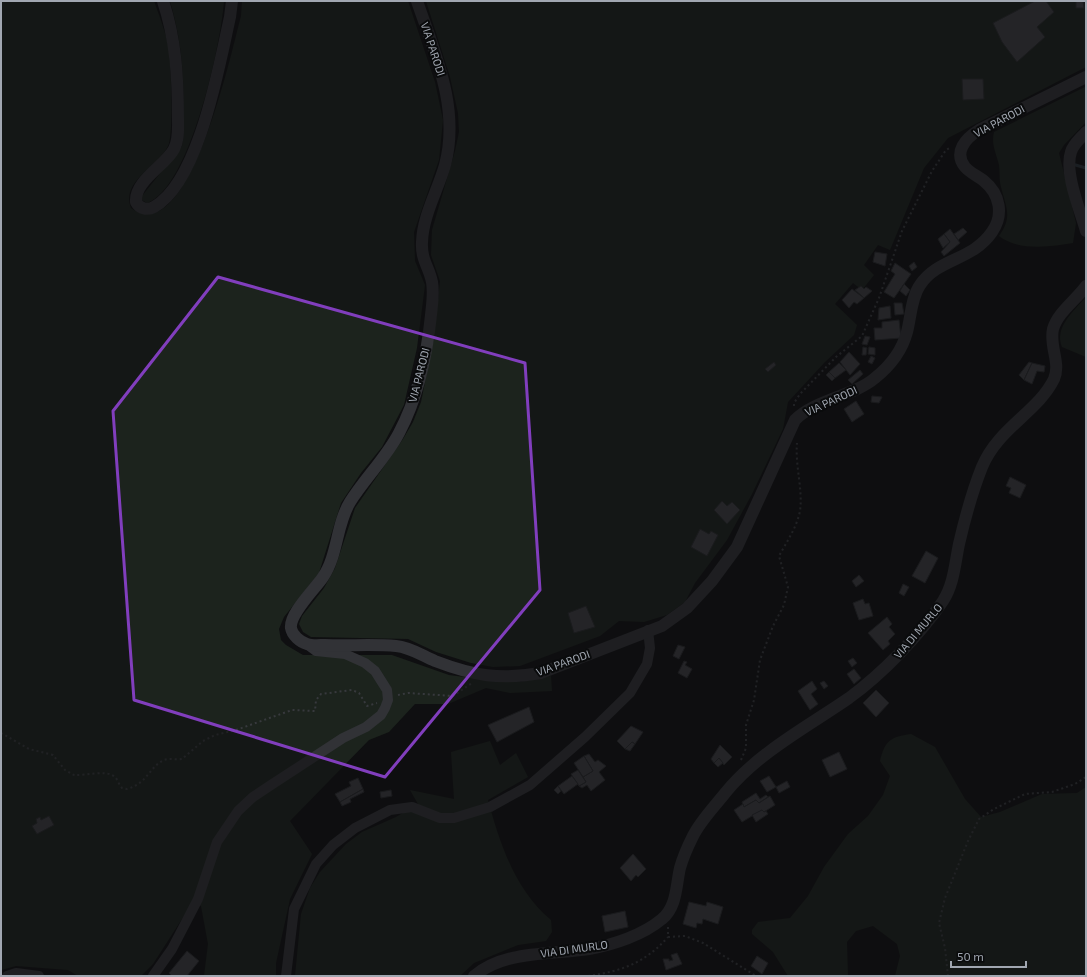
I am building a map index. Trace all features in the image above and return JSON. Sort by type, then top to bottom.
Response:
[{"type":"street","points":[[163,1],[174,40],[177,66],[179,91],[178,139],[174,150],[142,184],[136,194],[136,202],[144,209],[150,209],[163,200],[178,185],[186,170],[206,116],[230,17],[232,1]]},
{"type":"street","name":"VIA PARODI","points":[[417,1],[446,90],[450,117],[450,142],[445,166],[424,228],[422,241],[422,254],[432,281],[430,326],[414,400],[399,435],[349,504],[330,563],[324,575],[296,612],[291,623],[293,634],[308,645],[403,647],[470,674],[485,676],[528,675],[541,673],[648,630],[662,626],[687,608],[712,580],[736,547],[791,428],[799,417],[862,386],[884,370],[903,346],[919,286],[934,270],[963,257],[981,245],[993,230],[998,220],[1000,208],[997,198],[985,182],[965,167],[961,159],[961,149],[963,143],[979,130],[1086,77]]},
{"type":"street","points":[[1086,132],[1071,151],[1070,164],[1070,174],[1086,230]]},
{"type":"street","name":"VIA DI MURLO","points":[[474,976],[493,964],[511,958],[588,949],[616,942],[653,926],[669,911],[676,892],[682,863],[695,833],[733,784],[771,751],[852,696],[872,680],[894,659],[943,601],[952,580],[960,542],[983,465],[992,448],[999,439],[1043,394],[1055,377],[1057,368],[1052,341],[1054,328],[1058,320],[1086,286]]},
{"type":"street","points":[[286,976],[294,909],[316,864],[333,845],[354,828],[390,810],[412,807],[440,818],[454,818],[490,807],[530,785],[585,737],[630,693],[647,664],[650,648],[648,630]]},
{"type":"street","points":[[153,976],[172,949],[198,899],[217,842],[238,811],[253,797],[343,738],[366,727],[381,715],[388,700],[387,690],[374,672],[365,663],[345,654],[313,650],[308,645]]},
{"type":"street","points":[[7,976],[16,973],[39,976]]},
{"type":"path","points":[[799,417],[794,410],[794,403],[800,394],[836,357],[862,336],[879,298],[902,231],[932,171],[946,150],[963,143]]},
{"type":"path","points":[[739,765],[746,748],[746,725],[754,700],[760,660],[773,626],[784,605],[788,588],[779,556],[791,535],[800,512],[796,458],[797,437]]},
{"type":"path","points":[[1,733],[29,749],[53,755],[70,773],[74,775],[112,775],[116,778],[122,788],[127,790],[144,781],[159,763],[167,759],[182,759],[203,741],[215,735],[236,730],[292,710],[315,711],[316,700],[321,694],[352,690],[359,692],[366,706],[368,707],[408,692],[453,696],[485,676]]},
{"type":"path","points":[[948,976],[945,948],[939,923],[945,898],[968,841],[979,819],[994,809],[1025,794],[1052,792],[1075,784],[1086,777]]},
{"type":"path","points":[[588,976],[601,974],[640,962],[657,949],[668,937],[669,911]]},
{"type":"path","points":[[668,937],[685,936],[703,943],[720,956],[756,976]]},
{"type":"highlighted area","points":[[218,277],[525,363],[540,590],[385,777],[134,700],[113,411]]},
{"type":"shaded area","points":[[1,1],[154,1],[162,23],[169,53],[171,80],[170,139],[168,146],[163,153],[136,182],[131,190],[129,199],[131,208],[152,214],[171,201],[189,175],[204,141],[218,103],[241,16],[242,1],[408,1],[435,82],[443,120],[439,160],[414,232],[415,261],[425,285],[417,348],[404,405],[382,447],[361,473],[341,503],[319,573],[284,617],[279,629],[281,640],[286,645],[303,655],[392,655],[449,675],[488,680],[521,682],[551,676],[552,691],[510,693],[486,688],[448,704],[415,704],[389,732],[369,740],[290,821],[312,854],[290,899],[276,963],[276,976],[204,976],[208,944],[201,906],[193,904],[153,964],[141,976],[78,976],[68,970],[16,966],[1,970]]},
{"type":"shaded area","points":[[170,1],[224,1],[222,21],[210,80],[189,144],[177,171],[163,192],[147,203],[142,200],[142,196],[182,146],[184,134],[181,51],[175,18]]},
{"type":"shaded area","points":[[426,1],[1086,1],[1086,67],[948,138],[924,168],[890,250],[878,245],[864,265],[874,275],[862,290],[853,283],[835,304],[857,325],[854,335],[825,362],[788,402],[783,429],[752,494],[727,540],[695,583],[685,602],[667,615],[644,622],[619,621],[600,636],[520,666],[493,667],[471,663],[436,652],[408,639],[311,637],[303,632],[299,624],[302,616],[324,588],[335,568],[355,508],[403,439],[413,422],[421,402],[434,338],[440,281],[431,255],[432,230],[459,132],[458,113],[450,77]]},
{"type":"shaded area","points":[[1085,87],[1086,122],[1064,145],[1059,153],[1076,223],[1073,243],[1034,247],[1007,241],[999,236],[1006,223],[1007,212],[1000,184],[999,165],[993,145],[994,132]]},
{"type":"shaded area","points":[[1086,297],[1086,357],[1062,347],[1060,340],[1066,320]]},
{"type":"shaded area","points":[[911,734],[935,747],[965,799],[981,817],[1000,812],[1042,794],[1077,793],[1086,787],[1086,976],[895,976],[900,956],[897,944],[873,926],[856,931],[847,942],[848,976],[788,976],[773,952],[752,934],[752,930],[758,922],[790,918],[808,896],[824,867],[848,834],[868,816],[883,795],[890,776],[880,761],[884,748],[894,738]]},
{"type":"shaded area","points":[[490,741],[500,765],[516,753],[528,777],[488,800],[510,865],[528,895],[538,908],[551,920],[552,932],[546,941],[518,945],[474,963],[460,976],[295,976],[301,914],[310,888],[320,872],[346,844],[362,832],[396,817],[418,804],[410,790],[454,799],[451,752]]},
{"type":"building","points":[[1035,1],[1046,1],[1054,12],[1037,27],[1045,37],[1017,62],[1002,42],[993,23]]},
{"type":"building","points":[[1076,1],[1083,1],[1084,8],[1076,8]]},
{"type":"building","points":[[962,79],[983,79],[984,99],[963,100]]},
{"type":"building","points":[[963,228],[967,232],[958,240],[954,234]]},
{"type":"building","points":[[950,229],[960,243],[944,256],[941,252],[950,242],[944,234]]},
{"type":"building","points":[[944,234],[950,242],[943,248],[938,239]]},
{"type":"building","points":[[875,252],[887,254],[885,266],[873,262]]},
{"type":"building","points":[[914,262],[917,267],[912,271],[909,266]]},
{"type":"building","points":[[895,263],[911,274],[894,298],[884,292],[895,274],[891,271]]},
{"type":"building","points":[[904,284],[910,290],[906,296],[900,291]]},
{"type":"building","points":[[861,286],[864,289],[866,287],[872,291],[864,298],[855,290]]},
{"type":"building","points":[[852,289],[864,298],[857,304],[854,302],[849,308],[842,300]]},
{"type":"building","points":[[894,303],[902,303],[904,314],[895,315]]},
{"type":"building","points":[[890,306],[891,318],[878,320],[879,308]]},
{"type":"building","points":[[899,320],[901,338],[875,340],[874,328],[882,328],[882,322]]},
{"type":"building","points":[[865,336],[870,337],[867,345],[862,344]]},
{"type":"building","points":[[863,347],[867,348],[866,355],[862,355]]},
{"type":"building","points":[[869,347],[875,348],[875,355],[868,354]]},
{"type":"building","points":[[849,352],[860,364],[850,375],[840,362]]},
{"type":"building","points":[[871,356],[875,358],[872,364],[868,362]]},
{"type":"building","points":[[774,362],[776,365],[768,372],[765,369]]},
{"type":"building","points":[[1029,362],[1032,363],[1024,380],[1019,375]]},
{"type":"building","points":[[839,363],[846,370],[835,378],[829,372]]},
{"type":"building","points":[[1032,363],[1045,366],[1044,372],[1037,371],[1032,384],[1024,380]]},
{"type":"building","points":[[860,370],[863,374],[852,384],[848,380]]},
{"type":"building","points":[[829,372],[835,378],[832,381],[826,375]]},
{"type":"building","points":[[872,396],[882,397],[879,403],[871,402]]},
{"type":"building","points":[[856,401],[864,414],[852,422],[844,409]]},
{"type":"building","points":[[1010,477],[1026,485],[1020,498],[1009,493],[1011,488],[1006,486]]},
{"type":"building","points":[[722,501],[727,506],[732,502],[740,510],[727,524],[714,510]]},
{"type":"building","points":[[700,529],[709,534],[711,531],[718,535],[707,556],[691,547]]},
{"type":"building","points":[[926,551],[938,558],[925,583],[912,576]]},
{"type":"building","points":[[859,575],[864,581],[856,587],[852,581]]},
{"type":"building","points":[[903,584],[909,587],[904,596],[899,593]]},
{"type":"building","points":[[863,599],[865,604],[869,603],[873,616],[859,620],[853,603]]},
{"type":"building","points":[[586,606],[595,627],[574,633],[568,613]]},
{"type":"building","points":[[887,617],[892,624],[889,627],[895,634],[888,641],[890,644],[883,650],[868,633]]},
{"type":"building","points":[[678,645],[685,647],[679,659],[673,656]]},
{"type":"building","points":[[853,658],[857,663],[852,667],[848,661]]},
{"type":"building","points":[[684,661],[687,662],[685,665],[692,669],[687,678],[678,673]]},
{"type":"building","points":[[854,669],[861,678],[854,684],[847,674]]},
{"type":"building","points":[[812,681],[817,689],[811,694],[818,704],[810,710],[798,691]]},
{"type":"building","points":[[824,681],[828,686],[824,689],[820,683]]},
{"type":"building","points":[[876,690],[889,703],[876,717],[863,703]]},
{"type":"building","points":[[529,707],[534,722],[497,742],[488,725]]},
{"type":"building","points":[[631,726],[643,732],[635,744],[632,742],[625,749],[617,741]]},
{"type":"building","points":[[632,742],[635,744],[630,751],[625,749]]},
{"type":"building","points":[[720,745],[732,757],[724,765],[719,758],[714,763],[711,759]]},
{"type":"building","points":[[839,752],[847,769],[830,777],[822,760]]},
{"type":"building","points":[[589,754],[595,762],[598,760],[606,766],[599,772],[605,780],[591,791],[587,785],[582,788],[579,786],[586,782],[583,777],[593,771],[584,756]]},
{"type":"building","points":[[584,756],[593,771],[583,777],[574,763]]},
{"type":"building","points":[[719,758],[723,763],[718,767],[714,763]]},
{"type":"building","points":[[578,770],[586,782],[579,786],[571,774]]},
{"type":"building","points":[[572,776],[578,784],[564,794],[558,786]]},
{"type":"building","points":[[769,776],[776,787],[767,792],[760,781]]},
{"type":"building","points":[[358,778],[363,789],[340,802],[335,794],[351,786],[349,782]]},
{"type":"building","points":[[787,781],[790,787],[779,793],[776,787]]},
{"type":"building","points":[[558,786],[561,791],[558,794],[554,790]]},
{"type":"building","points":[[363,789],[364,792],[350,799],[351,802],[342,806],[340,802]]},
{"type":"building","points":[[391,790],[392,796],[381,798],[380,792]]},
{"type":"building","points":[[756,793],[760,799],[766,795],[768,797],[759,803],[756,800],[744,807],[742,802]]},
{"type":"building","points":[[770,796],[775,805],[764,812],[762,810],[742,822],[734,810],[743,804],[744,807],[756,800],[759,803]]},
{"type":"building","points":[[762,810],[764,812],[766,811],[768,814],[756,822],[752,815]]},
{"type":"building","points":[[49,816],[54,825],[37,834],[32,826],[37,823],[36,819],[40,817],[41,820]]},
{"type":"building","points":[[633,854],[646,869],[638,877],[636,875],[631,881],[620,868]]},
{"type":"building","points":[[689,902],[706,906],[707,902],[723,907],[718,924],[703,919],[702,924],[697,923],[696,928],[683,924]]},
{"type":"building","points":[[625,911],[628,927],[605,932],[602,916]]},
{"type":"building","points":[[187,951],[199,961],[187,976],[172,976],[169,973]]},
{"type":"building","points":[[677,953],[682,964],[666,970],[663,959],[669,959],[669,961],[673,960],[671,955]]},
{"type":"building","points":[[757,956],[768,963],[762,974],[751,966]]},
{"type":"waterway","points":[[1072,164],[1086,168]]}]
